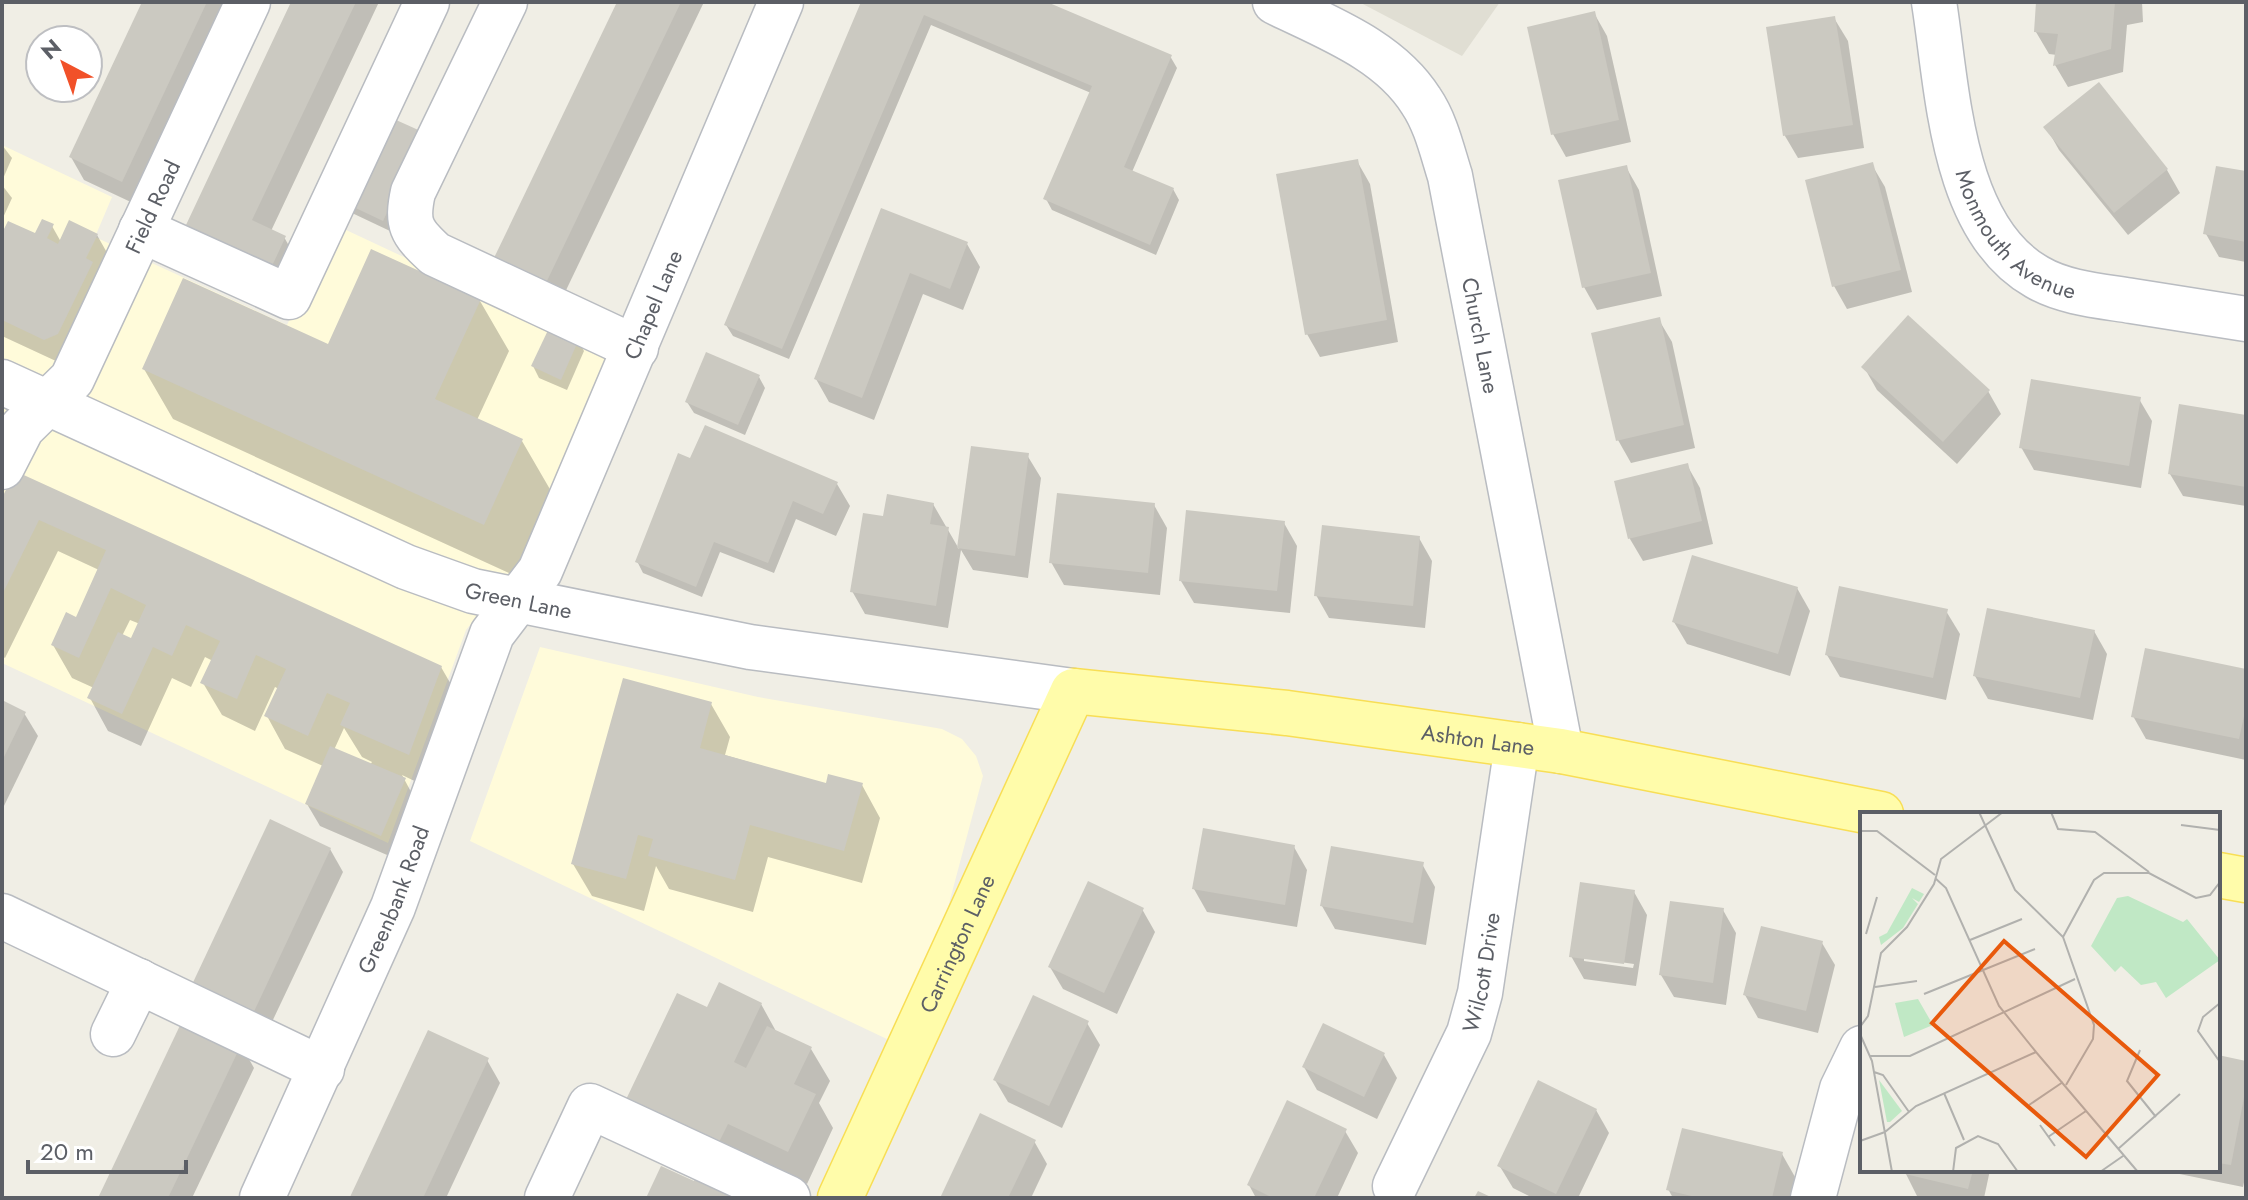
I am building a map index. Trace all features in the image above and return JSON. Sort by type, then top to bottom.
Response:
[{"type":"main road","name":"Ashton Lane","points":[[1073,691],[1287,713],[1561,751],[1871,812]]},
{"type":"main road","name":"Carrington Lane","points":[[840,1198],[1073,691]]},
{"type":"main road","points":[[2220,875],[2246,880]]},
{"type":"street","name":"Field Road","points":[[2,467],[22,428],[72,379],[248,2]]},
{"type":"street","points":[[141,230],[289,297],[427,2]]},
{"type":"street","points":[[505,2],[413,192],[408,216],[416,237],[435,254],[636,348]]},
{"type":"street","name":"Chapel Lane","points":[[518,601],[540,571],[781,2]]},
{"type":"street","name":"Church Lane","points":[[1275,2],[1335,16],[1362,45],[1400,76],[1422,101],[1438,137],[1450,176],[1561,751]]},
{"type":"street","name":"Monmouth Avenue","points":[[1934,2],[1963,176],[1974,205],[1989,231],[2013,259],[2038,278],[2067,288],[2246,319]]},
{"type":"street","name":"Green Lane","points":[[2,382],[417,571],[473,591],[750,647],[1073,691]]},
{"type":"street","name":"Greenbank Road","points":[[262,1198],[322,1069],[410,864],[492,634],[518,601]]},
{"type":"street","name":"Wilcott Drive","points":[[1395,1186],[1469,1033],[1480,993],[1517,745]]},
{"type":"street","points":[[2,916],[322,1069]]},
{"type":"street","points":[[113,1034],[139,981]]},
{"type":"street","points":[[1813,1198],[1842,1089],[1860,1052]]},
{"type":"street","points":[[547,1198],[590,1106],[788,1198]]},
{"type":"shaded area","points":[[1359,2],[1500,2],[1462,56]]},
{"type":"shaded area","points":[[2,145],[112,197],[95,237],[287,325],[311,274],[329,222],[611,354],[532,548],[466,630],[388,843],[2,663]]},
{"type":"shaded area","points":[[540,647],[758,697],[942,729],[962,739],[976,756],[983,776],[910,1050],[470,841]]},
{"type":"building","points":[[142,2],[207,2],[122,182],[69,157],[94,104],[104,104],[104,83]]},
{"type":"building","points":[[291,2],[356,2],[252,220],[286,236],[272,266],[186,225]]},
{"type":"building","points":[[617,2],[681,2],[545,285],[493,260]]},
{"type":"building","points":[[861,2],[1047,2],[1172,55],[1124,167],[1174,188],[1150,245],[1043,199],[1092,86],[924,15],[782,349],[724,325]]},
{"type":"building","points":[[2036,2],[2115,2],[2111,49],[2053,66],[2058,34],[2034,32]]},
{"type":"building","points":[[1595,11],[1619,120],[1551,135],[1527,27]]},
{"type":"building","points":[[1835,16],[1853,125],[1783,136],[1766,27]]},
{"type":"building","points":[[2099,82],[2168,169],[2114,213],[2043,127]]},
{"type":"building","points":[[385,115],[425,133],[383,221],[343,202]]},
{"type":"building","points":[[1358,159],[1387,320],[1305,335],[1276,174]]},
{"type":"building","points":[[1873,162],[1901,270],[1832,287],[1805,180]]},
{"type":"building","points":[[1627,165],[1651,273],[1582,288],[1558,180]]},
{"type":"building","points":[[2216,166],[2246,171],[2246,242],[2203,234]]},
{"type":"building","points":[[881,208],[968,242],[950,289],[910,273],[862,398],[814,379]]},
{"type":"building","points":[[42,219],[54,224],[47,238],[58,244],[69,220],[98,234],[86,258],[93,262],[58,334],[44,340],[2,320],[2,233],[8,221],[35,233]]},
{"type":"building","points":[[371,249],[481,299],[435,399],[523,439],[484,525],[142,369],[183,278],[328,344]]},
{"type":"building","points":[[1908,315],[1990,390],[1943,442],[1861,367]]},
{"type":"building","points":[[1660,317],[1684,425],[1616,441],[1591,333]]},
{"type":"building","points":[[550,326],[579,339],[561,380],[531,366]]},
{"type":"building","points":[[706,352],[760,375],[738,425],[685,402]]},
{"type":"building","points":[[2031,379],[2141,397],[2129,466],[2019,448]]},
{"type":"building","points":[[2179,404],[2246,415],[2246,487],[2168,474]]},
{"type":"building","points":[[705,425],[838,482],[823,514],[793,501],[768,563],[714,542],[696,587],[635,562],[678,453],[690,458]]},
{"type":"building","points":[[971,446],[1029,453],[1015,556],[957,548]]},
{"type":"building","points":[[1688,463],[1702,521],[1628,539],[1614,481]]},
{"type":"building","points":[[15,471],[442,666],[409,755],[340,725],[350,703],[327,693],[308,736],[264,716],[286,669],[256,655],[237,699],[200,683],[220,641],[186,625],[172,656],[153,647],[122,714],[87,698],[118,632],[131,638],[146,605],[111,588],[79,658],[51,645],[66,612],[76,617],[106,550],[39,520],[2,595],[2,498]]},
{"type":"building","points":[[1057,493],[1155,503],[1148,573],[1049,563]]},
{"type":"building","points":[[887,494],[934,503],[930,524],[949,527],[936,606],[850,592],[863,513],[883,516]]},
{"type":"building","points":[[1186,510],[1285,521],[1277,591],[1179,581]]},
{"type":"building","points":[[1322,525],[1420,536],[1413,606],[1314,596]]},
{"type":"building","points":[[1692,555],[1798,587],[1778,654],[1672,622]]},
{"type":"building","points":[[1839,586],[1948,609],[1933,678],[1825,655]]},
{"type":"building","points":[[1987,608],[2095,630],[2080,698],[1973,676]]},
{"type":"building","points":[[2145,648],[2246,669],[2246,707],[2239,739],[2131,717]]},
{"type":"building","points":[[623,678],[712,702],[700,748],[826,783],[828,774],[863,783],[844,851],[750,825],[735,880],[648,856],[653,839],[638,835],[626,879],[571,864]]},
{"type":"building","points":[[2,700],[26,712],[2,761]]},
{"type":"building","points":[[330,746],[406,778],[381,836],[305,804]]},
{"type":"building","points":[[270,819],[331,848],[249,1022],[188,993]]},
{"type":"building","points":[[1203,828],[1295,845],[1285,905],[1192,889]]},
{"type":"building","points":[[1331,846],[1424,862],[1413,923],[1320,906]]},
{"type":"building","points":[[1088,881],[1144,908],[1104,993],[1048,967]]},
{"type":"building","points":[[1580,882],[1635,890],[1624,964],[1569,957]]},
{"type":"building","points":[[1670,901],[1724,908],[1713,983],[1659,975]]},
{"type":"building","points":[[1761,926],[1823,941],[1806,1011],[1743,995]]},
{"type":"building","points":[[719,982],[762,1003],[734,1062],[746,1068],[767,1026],[812,1047],[794,1084],[816,1094],[788,1152],[728,1124],[713,1154],[621,1110],[677,993],[707,1007]]},
{"type":"building","points":[[1033,995],[1089,1021],[1049,1106],[993,1080]]},
{"type":"building","points":[[184,1017],[242,1043],[168,1198],[98,1198]]},
{"type":"building","points":[[1323,1023],[1385,1053],[1364,1097],[1302,1067]]},
{"type":"building","points":[[428,1030],[489,1058],[423,1198],[352,1198],[350,1197]]},
{"type":"building","points":[[2220,1055],[2246,1061],[2246,1087],[2231,1165],[2220,1163]]},
{"type":"building","points":[[1538,1080],[1597,1109],[1556,1194],[1497,1166]]},
{"type":"building","points":[[1287,1100],[1347,1129],[1314,1198],[1273,1198],[1247,1185]]},
{"type":"building","points":[[980,1113],[1036,1140],[1008,1198],[940,1198]]},
{"type":"building","points":[[1682,1128],[1783,1152],[1772,1198],[1700,1198],[1666,1190]]},
{"type":"building","points":[[661,1166],[694,1181],[700,1168],[765,1198],[646,1198]]},
{"type":"building","points":[[1901,1172],[1972,1172],[1968,1189]]},
{"type":"building","points":[[1478,1191],[1493,1198],[1474,1198]]}]
